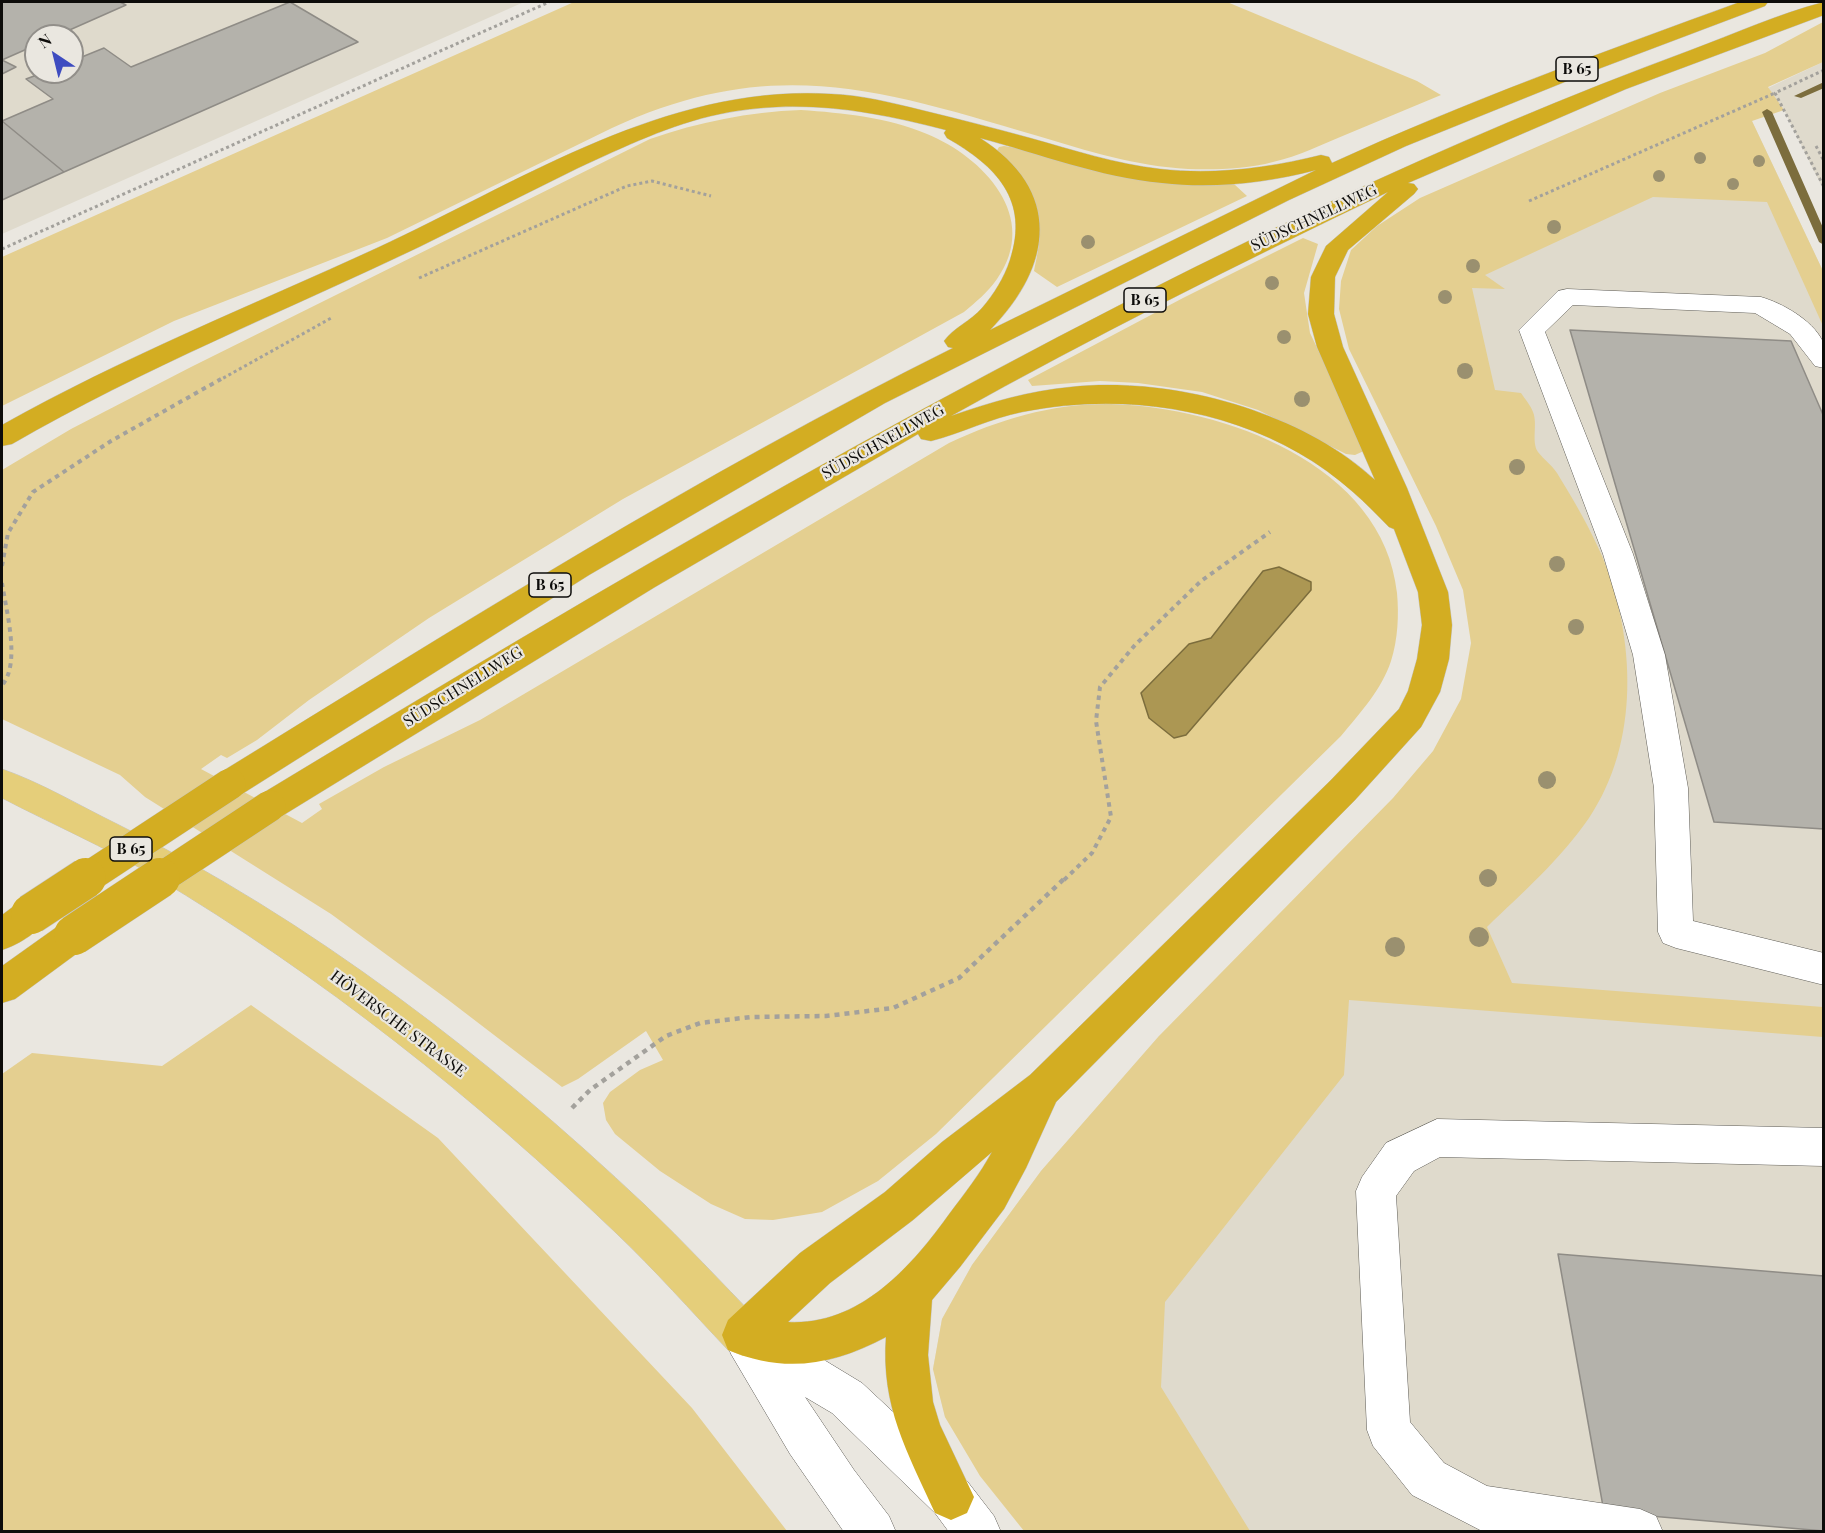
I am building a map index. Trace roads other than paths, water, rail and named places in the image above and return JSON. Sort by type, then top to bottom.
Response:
[{"type":"highway","name":"SÜDSCHNELLWEG","points":[[2,934],[230,784],[579,567],[876,397],[1281,195],[1398,141],[1569,72],[1758,2]]},
{"type":"highway","name":"SÜDSCHNELLWEG","points":[[2,987],[74,935],[270,806],[567,623],[852,458],[1159,292],[1445,157],[1605,89],[1824,8]]},
{"type":"highway","points":[[2,437],[47,410],[142,363],[367,261],[654,124],[726,105],[798,98],[863,104],[1014,140],[1082,160],[1134,172],[1180,178],[1223,177],[1292,169],[1398,141]]},
{"type":"highway","points":[[876,397],[980,326],[1002,301],[1017,276],[1025,252],[1029,226],[1024,200],[1011,178],[992,158],[966,139],[933,120]]},
{"type":"highway","points":[[743,1335],[815,1268],[899,1206],[956,1156],[1044,1088],[1344,790],[1410,718],[1424,692],[1433,659],[1437,625],[1433,592],[1393,488],[1330,347],[1321,314],[1323,277],[1338,246],[1445,157]]},
{"type":"highway","points":[[852,458],[1021,403],[1077,395],[1124,394],[1171,399],[1218,409],[1262,423],[1305,443],[1344,468],[1370,489],[1407,529]]},
{"type":"highway","points":[[743,1335],[789,1343],[807,1343],[860,1327],[895,1307],[931,1273],[993,1189],[1044,1088]]},
{"type":"highway","points":[[912,1293],[907,1326],[908,1388],[914,1414],[951,1497]]},
{"type":"main road","name":"HÖVERSCHE STRASSE","points":[[2,783],[164,864],[256,921],[349,984],[434,1049],[540,1137],[632,1220],[743,1335]]},
{"type":"street","points":[[1824,360],[1798,328],[1761,305],[1567,297],[1532,330],[1618,555],[1649,655],[1671,788],[1676,932],[1824,969]]},
{"type":"street","points":[[1640,1532],[1482,1508],[1428,1479],[1389,1430],[1376,1191],[1400,1157],[1437,1138],[1824,1147]]},
{"type":"street","name":"HÖVERSCHE STRASSE","points":[[743,1335],[847,1398],[951,1497],[978,1532]]},
{"type":"street","name":"HÖVERSCHE STRASSE","points":[[743,1335],[810,1446],[873,1532]]},
{"type":"waterway","points":[[1798,96],[1824,85]]},
{"type":"waterway","points":[[1767,112],[1824,242]]}]
